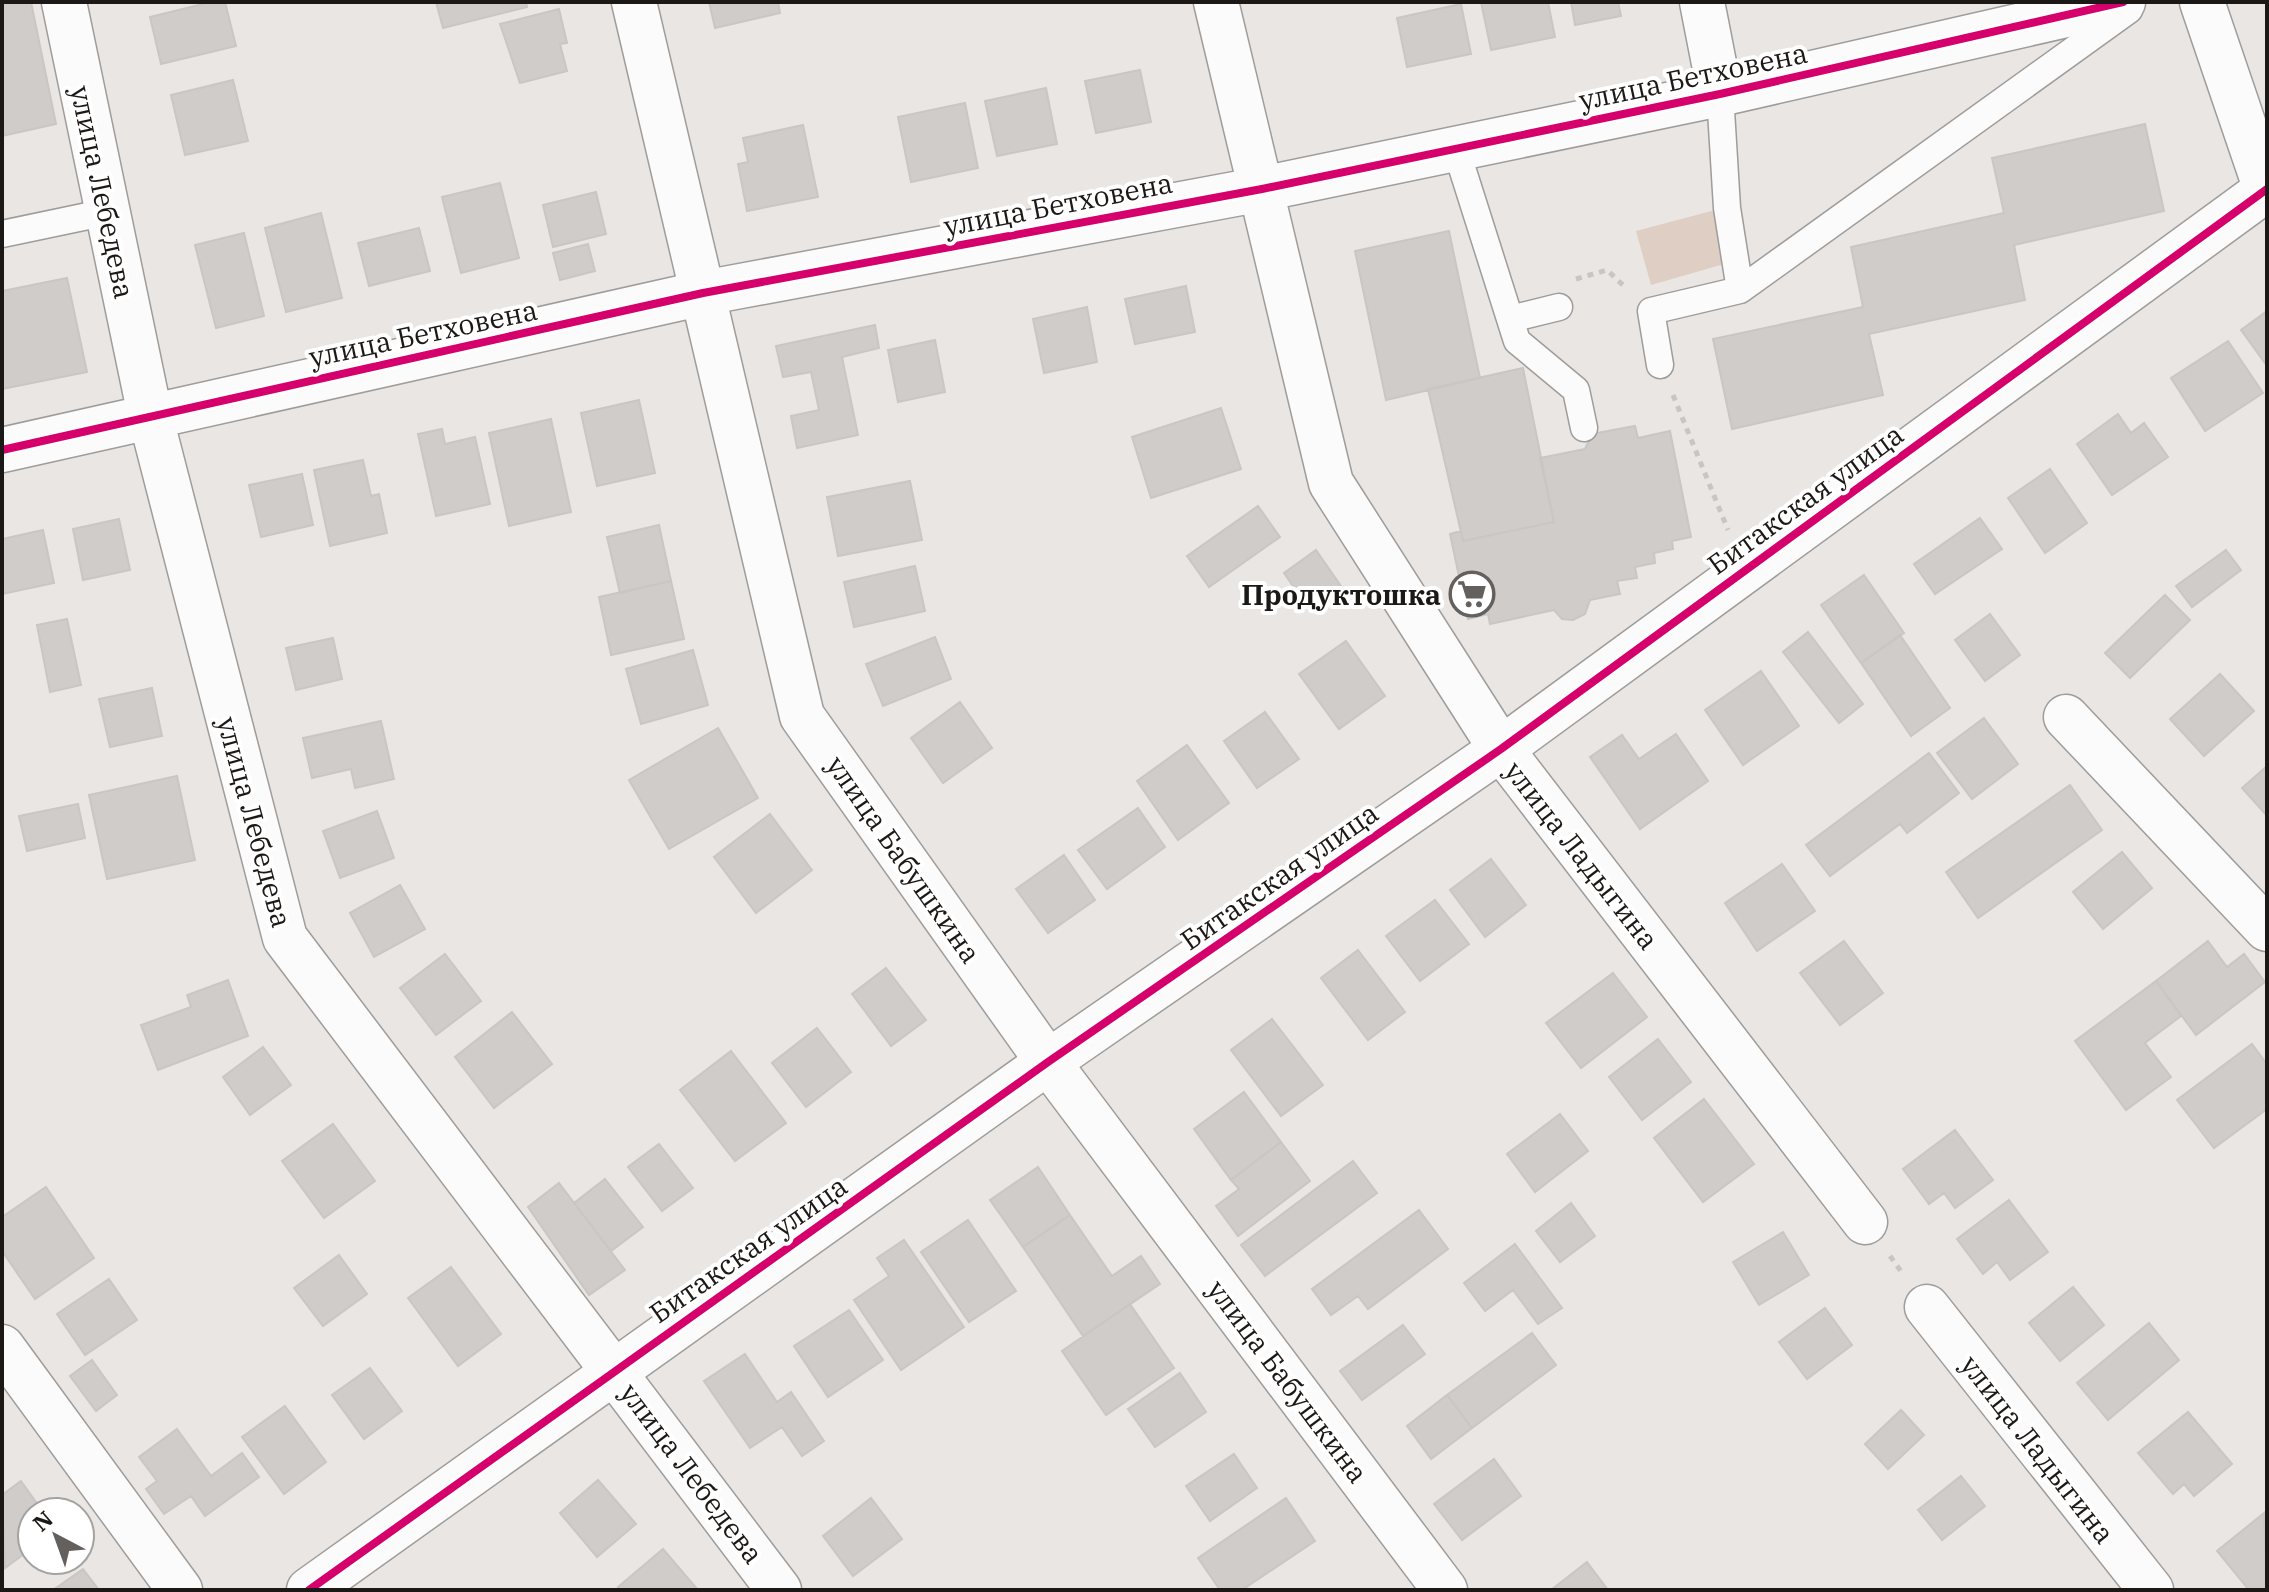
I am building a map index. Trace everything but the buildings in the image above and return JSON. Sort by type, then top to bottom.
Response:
[{"type":"street","name":"улица Лебедева","points":[[64,2],[150,415],[285,938],[779,1590]]},
{"type":"street","name":"улица Бабушкина","points":[[634,2],[802,716],[1048,1062],[1445,1590]]},
{"type":"street","name":"улица Ладыгина","points":[[1216,2],[1331,483],[1501,749],[1865,1222]]},
{"type":"street","points":[[1702,2],[1720,94]]},
{"type":"street","name":"улица Бетховена","points":[[2,450],[703,293],[1262,189],[1720,94],[2062,9],[2123,2]]},
{"type":"street","points":[[2202,2],[2266,189]]},
{"type":"street","name":"Битакская улица","points":[[309,1590],[1048,1062],[1501,749],[2266,189]]},
{"type":"street","points":[[2066,717],[2267,929]]},
{"type":"street","name":"улица Ладыгина","points":[[1927,1307],[2151,1590]]},
{"type":"street","points":[[2,1347],[180,1590]]},
{"type":"lane","points":[[1660,365],[1651,311],[1740,290],[2139,2]]},
{"type":"lane","points":[[1720,94],[1727,208],[1740,290]]},
{"type":"lane","points":[[1456,149],[1517,341],[1576,390],[1584,428]]},
{"type":"lane","points":[[2,234],[107,212]]},
{"type":"lane","points":[[1510,319],[1559,307]]},
{"type":"path","points":[[1559,307],[1555,285],[1607,270],[1651,311]]},
{"type":"path","points":[[1660,365],[1745,571]]},
{"type":"path","points":[[1865,1222],[1927,1307]]},
{"type":"shaded area","points":[[1719,209],[1731,262],[1651,285],[1636,231]]},
{"type":"cycle path","points":[[2,450],[703,293],[1262,189],[1720,94],[2123,2]]},
{"type":"cycle path","points":[[309,1590],[1048,1062],[1501,749],[2267,189]]},
{"type":"place","name":"Продуктошка","points":[[1472,594]]}]
